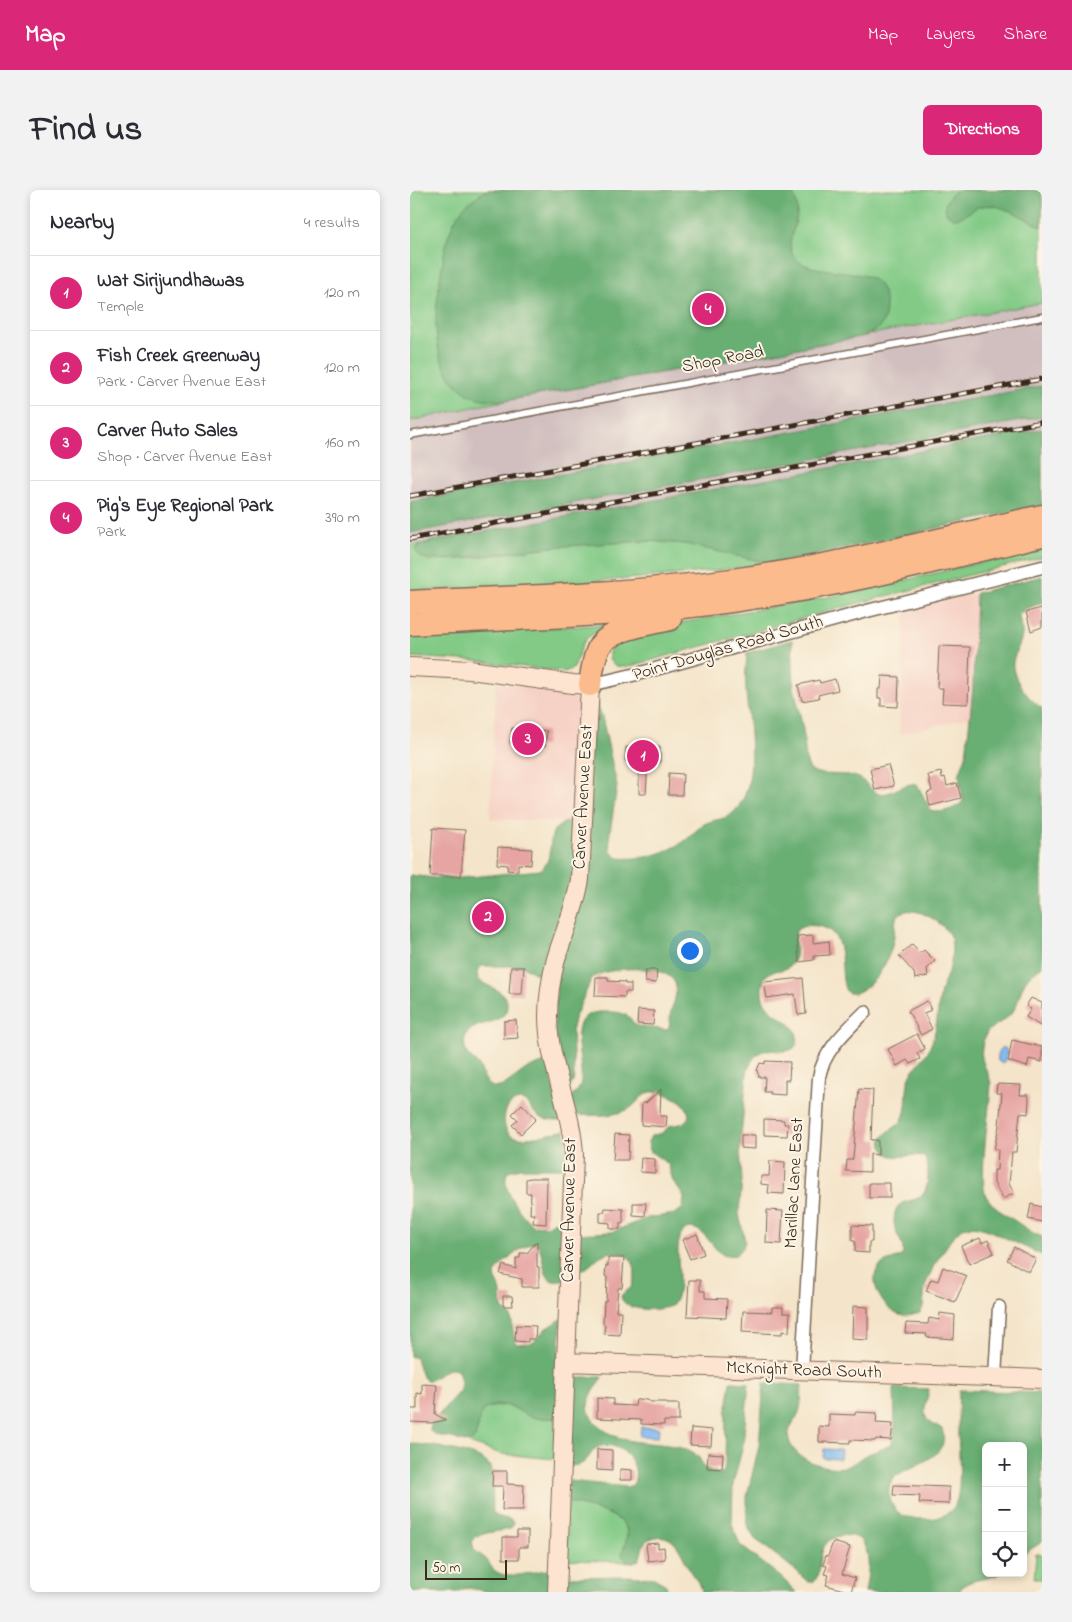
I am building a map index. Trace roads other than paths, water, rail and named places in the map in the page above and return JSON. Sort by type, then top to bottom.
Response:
[{"type":"highway","points":[[410,602],[630,591],[747,578],[835,562],[1042,516]]},
{"type":"highway","points":[[590,685],[594,659],[599,647],[606,639],[613,635],[659,622],[1042,535]]},
{"type":"highway","points":[[410,624],[661,609],[789,592]]},
{"type":"street","name":"Point Douglas Road South","points":[[410,667],[470,670],[590,685],[633,676],[867,610],[1042,567]]},
{"type":"street","name":"Carver Avenue East","points":[[556,1592],[574,1155],[570,1122],[551,1051],[548,1015],[551,979],[556,958],[574,908],[580,879],[590,685]]},
{"type":"street","name":"Marillac Lane East","points":[[802,1371],[818,1082],[822,1065],[832,1047],[865,1012]]},
{"type":"street","points":[[995,1377],[999,1307]]},
{"type":"street","name":"McKnight Road South","points":[[566,1362],[1042,1379]]},
{"type":"lane","name":"Shop Road","points":[[410,435],[1042,316]]},
{"type":"water","points":[[1002,1047],[1007,1052],[1005,1061],[1001,1063],[998,1061],[998,1058]]},
{"type":"water","points":[[641,1427],[659,1428],[658,1437],[640,1436]]},
{"type":"water","points":[[824,1449],[841,1450],[840,1459],[823,1458]]},
{"type":"railway","points":[[410,496],[1042,379]]},
{"type":"railway","points":[[410,539],[1042,422]]},
{"type":"place","name":"Pig's Eye Regional Park","points":[[708,309]]},
{"type":"place","name":"Carver Auto Sales","points":[[528,739]]},
{"type":"place","name":"Wat Sirijundhawas","points":[[643,756]]},
{"type":"place","name":"Fish Creek Greenway","points":[[488,917]]}]
